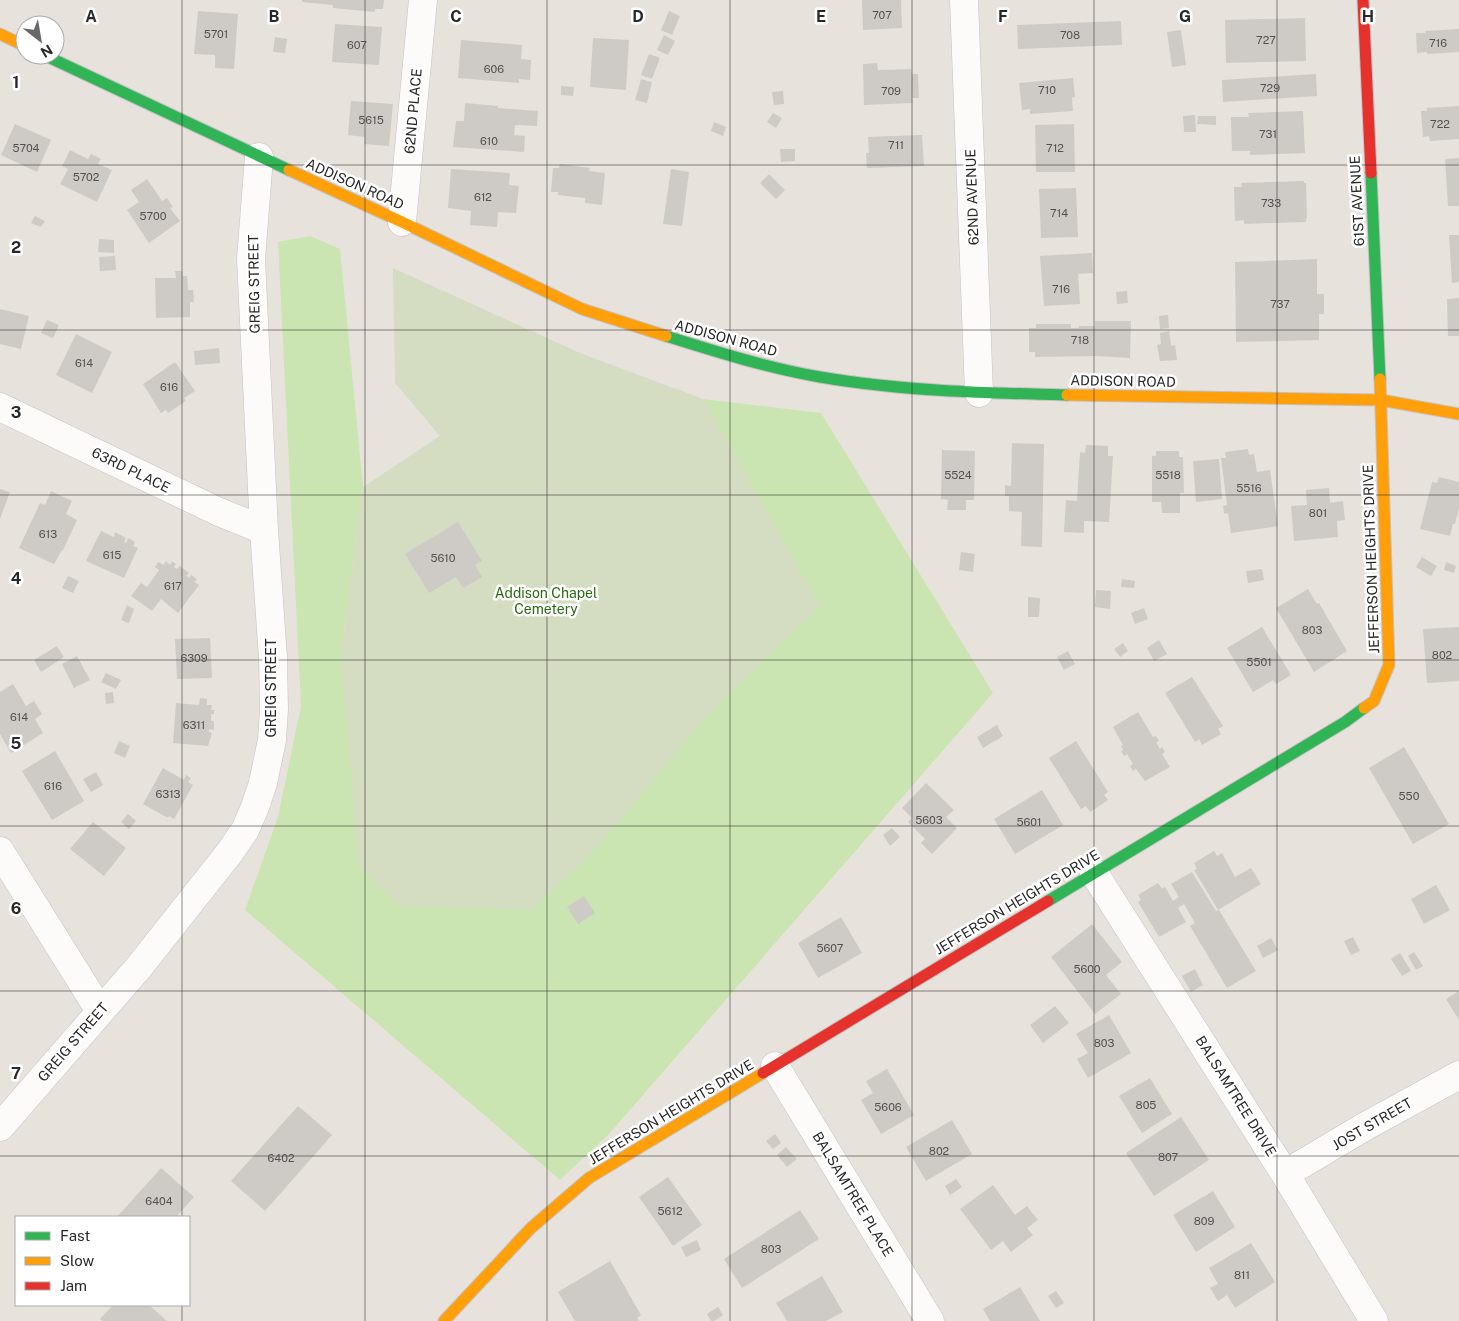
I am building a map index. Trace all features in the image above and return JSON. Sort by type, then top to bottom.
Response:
[{"type":"street","name":"62ND PLACE","points":[[402,222],[424,0]]},
{"type":"street","name":"62ND AVENUE","points":[[964,0],[979,393]]},
{"type":"street","name":"61ST AVENUE","points":[[1364,0],[1381,400]]},
{"type":"street","points":[[0,34],[15,41]]},
{"type":"street","name":"ADDISON ROAD","points":[[65,65],[402,222],[582,309],[737,358],[818,377],[858,383],[979,393],[1381,400],[1459,414]]},
{"type":"street","name":"GREIG STREET","points":[[0,1127],[139,967],[230,852],[245,830],[255,808],[269,759],[274,709],[273,658],[264,530],[252,259],[259,157]]},
{"type":"street","name":"JEFFERSON HEIGHTS DRIVE","points":[[444,1321],[519,1241],[571,1192],[589,1178],[1345,722],[1374,701],[1389,665],[1381,400]]},
{"type":"street","name":"63RD PLACE","points":[[0,407],[176,492],[264,530]]},
{"type":"street","points":[[0,850],[100,1011]]},
{"type":"street","name":"BALSAMTREE DRIVE","points":[[1094,873],[1285,1174],[1374,1321]]},
{"type":"street","name":"BALSAMTREE PLACE","points":[[775,1066],[930,1321]]},
{"type":"street","name":"JOST STREET","points":[[1285,1174],[1364,1127],[1459,1075]]},
{"type":"green space","points":[[310,236],[340,249],[363,487],[341,653],[350,747],[531,910],[589,856],[712,709],[819,606],[703,399],[821,413],[993,693],[609,1134],[560,1180],[245,910],[278,817],[301,706],[278,242]]},
{"type":"green space","name":"Addison Chapel Cemetery","points":[[393,268],[580,353],[703,399],[819,606],[712,709],[589,856],[531,910],[400,906],[359,866],[341,653],[363,487],[440,436],[395,383]]},
{"type":"building","points":[[302,0],[384,0],[383,9],[375,9],[375,12],[333,8],[333,5],[302,2]]},
{"type":"building","points":[[862,0],[901,0],[902,28],[863,30]]},
{"type":"building","points":[[198,11],[238,14],[234,69],[215,68],[215,55],[194,54]]},
{"type":"building","points":[[669,11],[680,16],[672,35],[661,30]]},
{"type":"building","points":[[1305,18],[1306,61],[1226,63],[1225,20]]},
{"type":"building","points":[[1121,21],[1122,45],[1018,49],[1017,25]]},
{"type":"building","points":[[335,24],[382,27],[379,65],[332,62]]},
{"type":"building","points":[[1459,29],[1459,52],[1417,53],[1416,33]]},
{"type":"building","points":[[1181,30],[1186,65],[1172,67],[1167,32]]},
{"type":"building","points":[[664,35],[675,41],[668,55],[657,50]]},
{"type":"building","points":[[275,37],[287,39],[285,53],[273,52]]},
{"type":"building","points":[[593,38],[629,40],[626,90],[590,87]]},
{"type":"building","points":[[461,40],[522,45],[521,59],[531,60],[530,80],[519,79],[519,83],[458,78]]},
{"type":"building","points":[[649,54],[660,58],[652,79],[641,75]]},
{"type":"building","points":[[877,63],[878,70],[911,69],[912,74],[918,74],[919,98],[912,98],[913,103],[864,105],[863,64]]},
{"type":"building","points":[[1316,74],[1317,96],[1223,102],[1222,80]]},
{"type":"building","points":[[1073,78],[1075,97],[1072,98],[1073,111],[1030,114],[1030,109],[1022,110],[1019,83]]},
{"type":"building","points":[[641,79],[652,82],[647,103],[635,100]]},
{"type":"building","points":[[561,86],[574,87],[573,96],[561,95]]},
{"type":"building","points":[[783,91],[784,104],[774,105],[772,92]]},
{"type":"building","points":[[351,101],[393,104],[389,146],[364,144],[365,137],[348,135]]},
{"type":"building","points":[[465,103],[538,111],[537,126],[515,125],[514,135],[525,136],[524,152],[453,147],[456,121],[464,121]]},
{"type":"building","points":[[1459,106],[1459,139],[1430,141],[1429,136],[1423,137],[1421,111],[1427,111],[1427,108]]},
{"type":"building","points":[[1303,111],[1305,153],[1250,155],[1250,151],[1232,151],[1231,117],[1249,117],[1248,113]]},
{"type":"building","points":[[773,113],[782,118],[776,128],[767,122]]},
{"type":"building","points":[[1195,115],[1196,132],[1184,132],[1183,116]]},
{"type":"building","points":[[1198,116],[1216,116],[1216,125],[1197,124]]},
{"type":"building","points":[[714,122],[726,127],[723,136],[711,131]]},
{"type":"building","points":[[15,124],[51,140],[37,172],[1,155]]},
{"type":"building","points":[[1074,124],[1075,172],[1036,172],[1035,125]]},
{"type":"building","points":[[922,135],[924,166],[867,168],[866,153],[869,153],[868,137]]},
{"type":"building","points":[[780,149],[795,149],[795,161],[781,162]]},
{"type":"building","points":[[70,150],[88,159],[91,154],[101,159],[98,164],[112,170],[97,202],[60,184],[68,169],[62,166]]},
{"type":"building","points":[[1459,158],[1459,206],[1448,206],[1445,159]]},
{"type":"building","points":[[560,164],[590,168],[589,171],[605,173],[602,205],[585,203],[585,198],[558,195],[558,192],[551,192],[553,168],[559,168]]},
{"type":"building","points":[[451,169],[510,173],[509,185],[519,186],[516,213],[498,212],[497,227],[470,225],[471,211],[448,208]]},
{"type":"building","points":[[671,169],[689,172],[682,226],[663,224]]},
{"type":"building","points":[[769,174],[785,190],[776,199],[760,183]]},
{"type":"building","points":[[147,179],[162,201],[167,198],[173,207],[170,208],[180,221],[149,243],[127,210],[139,202],[131,190]]},
{"type":"building","points":[[1304,181],[1306,183],[1306,222],[1244,224],[1244,220],[1235,221],[1234,187],[1242,187],[1241,183]]},
{"type":"building","points":[[1076,188],[1078,237],[1041,238],[1039,189]]},
{"type":"building","points":[[35,216],[45,221],[41,227],[31,223]]},
{"type":"building","points":[[1449,235],[1459,235],[1459,282],[1452,283]]},
{"type":"building","points":[[99,239],[114,240],[114,253],[98,252]]},
{"type":"building","points":[[1092,253],[1093,273],[1078,274],[1080,304],[1044,306],[1040,256]]},
{"type":"building","points":[[115,256],[116,270],[100,271],[99,257]]},
{"type":"building","points":[[1317,259],[1317,294],[1324,294],[1324,314],[1319,314],[1319,340],[1236,342],[1235,262]]},
{"type":"building","points":[[175,271],[182,271],[183,276],[187,276],[188,290],[193,290],[194,302],[190,302],[190,317],[156,318],[155,278],[176,278]]},
{"type":"building","points":[[1127,291],[1128,303],[1117,304],[1116,292]]},
{"type":"building","points":[[1459,298],[1459,336],[1448,336],[1447,299]]},
{"type":"building","points":[[0,309],[29,316],[21,349],[0,344]]},
{"type":"building","points":[[1168,315],[1169,328],[1160,329],[1159,316]]},
{"type":"building","points":[[47,320],[59,325],[53,338],[41,333]]},
{"type":"building","points":[[1095,321],[1131,321],[1130,358],[1097,356],[1035,357],[1035,352],[1029,352],[1029,328],[1036,328],[1036,324],[1071,324],[1071,328],[1079,328],[1079,326],[1095,326]]},
{"type":"building","points":[[1169,331],[1171,346],[1175,345],[1177,360],[1160,361],[1157,345],[1161,344],[1160,333]]},
{"type":"building","points":[[76,334],[112,352],[92,393],[56,375]]},
{"type":"building","points":[[219,348],[220,363],[195,365],[194,351]]},
{"type":"building","points":[[175,362],[195,391],[184,398],[186,401],[168,413],[166,410],[161,413],[143,384]]},
{"type":"building","points":[[1012,443],[1044,444],[1042,547],[1021,546],[1022,512],[1009,511],[1009,496],[1005,496],[1005,485],[1011,486]]},
{"type":"building","points":[[1086,445],[1108,446],[1108,456],[1113,456],[1109,522],[1084,521],[1084,533],[1064,532],[1066,500],[1077,501],[1080,452],[1085,453]]},
{"type":"building","points":[[1248,449],[1249,455],[1254,454],[1257,472],[1270,470],[1278,526],[1231,533],[1228,513],[1224,514],[1223,506],[1227,505],[1221,458],[1226,458],[1225,452]]},
{"type":"building","points":[[942,450],[975,451],[974,500],[966,500],[966,510],[947,510],[948,500],[941,499]]},
{"type":"building","points":[[1156,451],[1179,451],[1179,457],[1183,457],[1184,493],[1180,493],[1180,513],[1162,513],[1161,502],[1152,502],[1152,456],[1156,456]]},
{"type":"building","points":[[1219,459],[1222,499],[1196,502],[1193,461]]},
{"type":"building","points":[[1439,477],[1459,482],[1459,508],[1450,536],[1420,529],[1432,482],[1437,483]]},
{"type":"building","points":[[1329,488],[1330,503],[1343,501],[1345,520],[1337,521],[1338,537],[1294,541],[1291,506],[1307,505],[1306,490]]},
{"type":"building","points":[[0,489],[10,492],[0,519]]},
{"type":"building","points":[[51,491],[72,501],[66,514],[77,520],[54,564],[19,548],[40,503],[45,505]]},
{"type":"building","points":[[458,522],[482,561],[475,565],[482,577],[463,588],[456,577],[429,593],[405,554]]},
{"type":"building","points":[[101,531],[114,537],[115,532],[126,538],[124,542],[126,543],[128,538],[135,542],[133,546],[138,548],[124,578],[86,561]]},
{"type":"building","points":[[961,552],[975,554],[973,572],[959,570]]},
{"type":"building","points":[[1422,557],[1437,566],[1431,576],[1416,567]]},
{"type":"building","points":[[166,561],[170,565],[172,561],[176,564],[174,567],[177,569],[180,566],[189,573],[186,576],[189,578],[191,575],[197,579],[194,582],[199,585],[178,613],[161,599],[152,611],[131,596],[141,583],[147,587],[159,570],[155,567],[158,562],[163,565]]},
{"type":"building","points":[[1446,562],[1456,566],[1454,573],[1444,570]]},
{"type":"building","points":[[1262,569],[1264,580],[1248,583],[1246,571]]},
{"type":"building","points":[[68,576],[79,581],[73,593],[62,588]]},
{"type":"building","points":[[1122,579],[1135,581],[1134,588],[1121,587]]},
{"type":"building","points":[[1308,589],[1317,604],[1319,603],[1347,651],[1314,672],[1276,608]]},
{"type":"building","points":[[1096,590],[1111,591],[1110,609],[1095,607]]},
{"type":"building","points":[[1028,597],[1040,598],[1039,617],[1028,617]]},
{"type":"building","points":[[127,605],[134,609],[129,623],[121,620]]},
{"type":"building","points":[[1144,608],[1148,619],[1135,624],[1131,613]]},
{"type":"building","points":[[1262,627],[1291,675],[1276,684],[1273,680],[1253,692],[1227,648]]},
{"type":"building","points":[[1459,627],[1459,681],[1427,683],[1423,629]]},
{"type":"building","points":[[210,638],[212,678],[177,679],[175,639]]},
{"type":"building","points":[[1159,640],[1167,654],[1154,661],[1147,648]]},
{"type":"building","points":[[1123,643],[1128,651],[1120,657],[1114,649]]},
{"type":"building","points":[[57,646],[64,657],[41,672],[34,660]]},
{"type":"building","points":[[1068,651],[1075,664],[1064,670],[1057,657]]},
{"type":"building","points":[[77,656],[90,680],[74,688],[62,664]]},
{"type":"building","points":[[106,673],[121,680],[116,689],[101,682]]},
{"type":"building","points":[[1192,677],[1223,726],[1218,729],[1221,734],[1202,745],[1199,739],[1195,742],[1165,693]]},
{"type":"building","points":[[13,684],[26,706],[34,701],[42,714],[35,719],[43,733],[11,753],[0,734],[0,692]]},
{"type":"building","points":[[113,692],[114,703],[106,704],[105,693]]},
{"type":"building","points":[[200,698],[207,699],[207,705],[212,705],[211,710],[214,710],[214,714],[211,714],[211,721],[214,721],[214,730],[209,729],[209,732],[212,733],[208,746],[173,743],[176,703],[199,705]]},
{"type":"building","points":[[1138,712],[1153,737],[1156,736],[1159,741],[1156,742],[1160,749],[1162,747],[1165,752],[1162,754],[1170,767],[1145,781],[1136,769],[1133,771],[1130,766],[1133,764],[1127,754],[1124,756],[1121,751],[1123,750],[1121,746],[1123,745],[1113,727]]},
{"type":"building","points":[[997,725],[1003,736],[983,748],[977,737]]},
{"type":"building","points":[[119,741],[130,746],[125,758],[114,753]]},
{"type":"building","points":[[1076,741],[1108,792],[1104,795],[1108,800],[1090,812],[1086,806],[1081,809],[1049,758]]},
{"type":"building","points":[[1404,747],[1449,824],[1413,844],[1369,768]]},
{"type":"building","points":[[55,751],[84,801],[52,820],[22,771]]},
{"type":"building","points":[[163,768],[184,780],[186,775],[191,778],[188,782],[193,785],[174,819],[169,816],[168,818],[143,804]]},
{"type":"building","points":[[96,772],[103,785],[91,792],[83,779]]},
{"type":"building","points":[[926,783],[954,810],[946,817],[957,828],[932,854],[921,843],[925,839],[908,822],[912,818],[902,808]]},
{"type":"building","points":[[1042,790],[1063,825],[1015,854],[994,819]]},
{"type":"building","points":[[128,814],[136,821],[129,829],[121,822]]},
{"type":"building","points":[[93,822],[126,848],[104,876],[70,849]]},
{"type":"building","points":[[892,828],[900,837],[890,846],[883,835]]},
{"type":"building","points":[[1214,851],[1217,856],[1222,853],[1235,877],[1251,868],[1261,884],[1218,910],[1194,870],[1197,869],[1194,863]]},
{"type":"building","points":[[1192,872],[1216,911],[1219,910],[1256,971],[1227,988],[1190,926],[1195,923],[1184,904],[1178,908],[1186,922],[1159,937],[1138,902],[1141,900],[1138,895],[1158,883],[1162,889],[1165,887],[1173,901],[1179,897],[1171,884]]},
{"type":"building","points":[[1436,885],[1450,910],[1424,924],[1411,899]]},
{"type":"building","points":[[584,896],[595,913],[578,924],[567,907]]},
{"type":"building","points":[[841,917],[862,953],[818,978],[798,943]]},
{"type":"building","points":[[1092,924],[1122,962],[1106,975],[1121,994],[1095,1014],[1051,957]]},
{"type":"building","points":[[1353,937],[1360,951],[1351,955],[1344,941]]},
{"type":"building","points":[[1271,938],[1278,950],[1263,958],[1257,946]]},
{"type":"building","points":[[1414,952],[1423,966],[1416,970],[1408,956]]},
{"type":"building","points":[[1400,953],[1411,971],[1402,976],[1391,959]]},
{"type":"building","points":[[1195,969],[1203,985],[1191,992],[1182,976]]},
{"type":"building","points":[[1459,991],[1459,1020],[1446,999]]},
{"type":"building","points":[[1055,1006],[1069,1023],[1043,1043],[1030,1025]]},
{"type":"building","points":[[1109,1015],[1131,1053],[1088,1078],[1077,1059],[1088,1053],[1076,1034]]},
{"type":"building","points":[[887,1069],[914,1115],[881,1134],[861,1100],[873,1093],[866,1081]]},
{"type":"building","points":[[1150,1078],[1172,1114],[1142,1133],[1119,1096]]},
{"type":"building","points":[[298,1106],[332,1135],[265,1211],[231,1181]]},
{"type":"building","points":[[1181,1117],[1209,1160],[1154,1196],[1126,1153]]},
{"type":"building","points":[[952,1120],[972,1154],[926,1181],[906,1147]]},
{"type":"building","points":[[775,1134],[781,1143],[773,1149],[766,1141]]},
{"type":"building","points":[[786,1147],[797,1159],[787,1167],[777,1155]]},
{"type":"building","points":[[161,1168],[194,1197],[177,1216],[118,1216]]},
{"type":"building","points":[[668,1177],[702,1225],[673,1246],[639,1197]]},
{"type":"building","points":[[956,1179],[962,1187],[950,1195],[945,1186]]},
{"type":"building","points":[[993,1185],[1015,1215],[1027,1206],[1038,1220],[1027,1228],[1033,1235],[1011,1252],[1003,1241],[991,1250],[960,1209]]},
{"type":"building","points":[[1213,1191],[1235,1227],[1196,1252],[1173,1215]]},
{"type":"building","points":[[800,1210],[819,1239],[742,1288],[724,1259]]},
{"type":"building","points":[[697,1240],[701,1250],[686,1257],[681,1247]]},
{"type":"building","points":[[1251,1243],[1275,1282],[1235,1308],[1227,1295],[1218,1301],[1210,1288],[1218,1284],[1209,1268]]},
{"type":"building","points":[[610,1261],[641,1315],[637,1318],[639,1321],[575,1321],[558,1292]]},
{"type":"building","points":[[822,1276],[843,1312],[826,1321],[787,1321],[776,1303]]},
{"type":"building","points":[[1020,1287],[1040,1321],[990,1321],[983,1309]]},
{"type":"building","points":[[1056,1291],[1064,1303],[1056,1308],[1048,1296]]},
{"type":"building","points":[[112,1306],[150,1306],[167,1321],[103,1321],[100,1319]]},
{"type":"building","points":[[718,1307],[723,1315],[711,1321],[707,1314]]},
{"type":"traffic: fast","points":[[65,65],[289,170]]},
{"type":"traffic: fast","points":[[1371,173],[1380,379]]},
{"type":"traffic: fast","points":[[666,336],[762,364],[851,382],[944,390],[1067,395]]},
{"type":"traffic: fast","points":[[1048,901],[1345,722],[1364,708]]},
{"type":"traffic: slow","points":[[0,34],[15,41]]},
{"type":"traffic: slow","points":[[289,170],[582,309],[666,336]]},
{"type":"traffic: slow","points":[[1364,708],[1374,701],[1389,665],[1380,379]]},
{"type":"traffic: slow","points":[[1067,395],[1381,400],[1459,414]]},
{"type":"traffic: slow","points":[[444,1321],[531,1228],[589,1178],[763,1073]]},
{"type":"traffic: jam","points":[[1363,0],[1371,173]]},
{"type":"traffic: jam","points":[[763,1073],[1048,901]]}]
